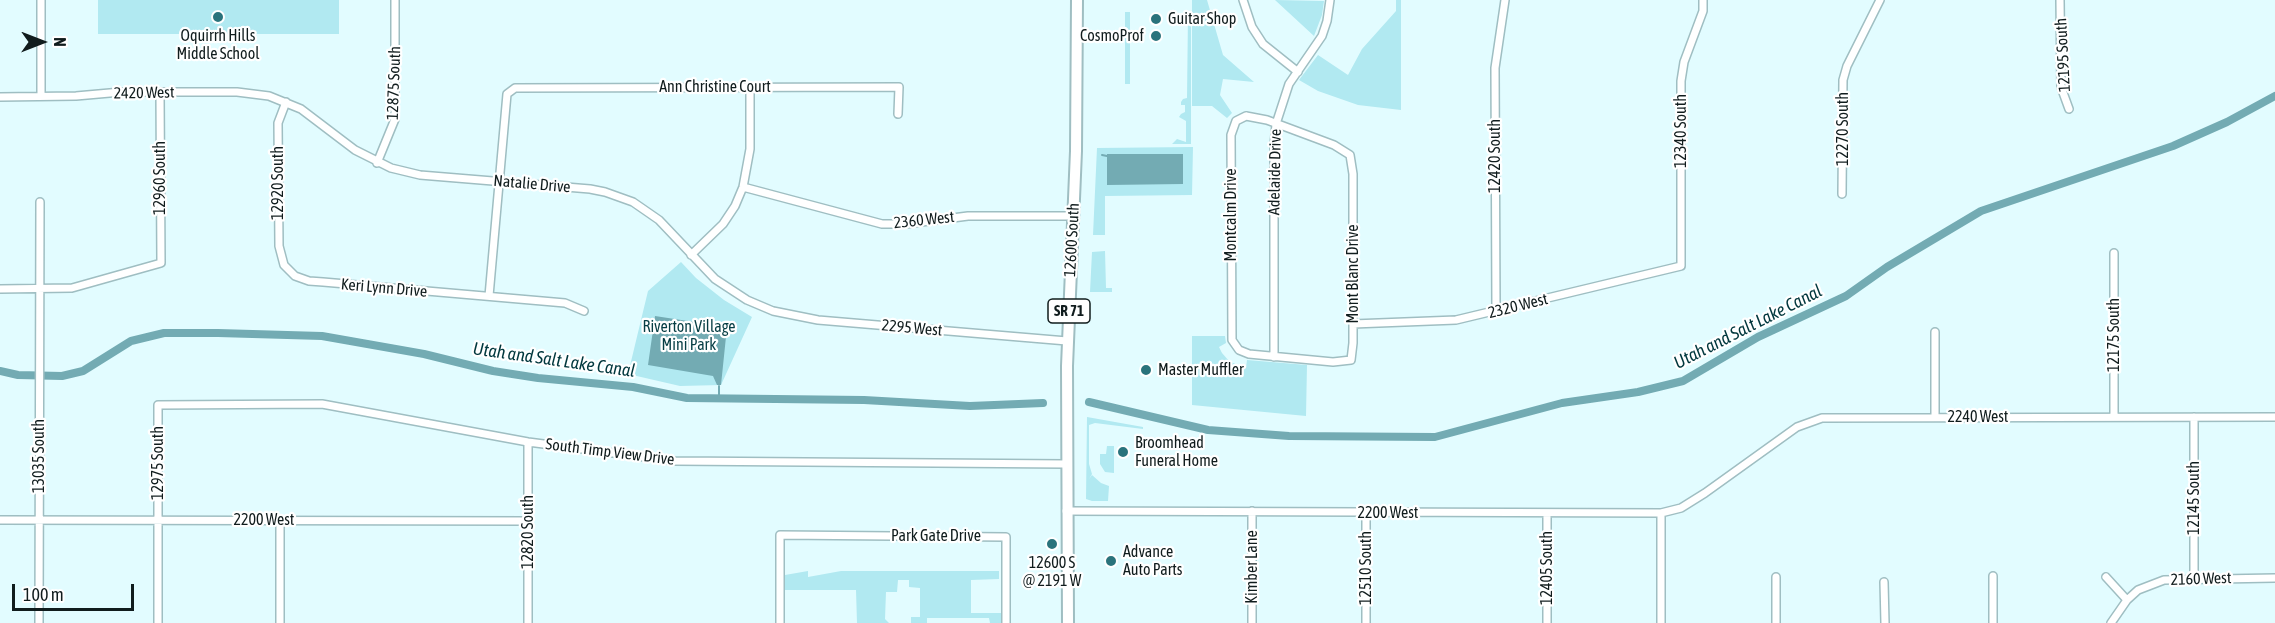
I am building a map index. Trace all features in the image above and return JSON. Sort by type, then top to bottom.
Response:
[{"type":"main road","name":"12600 South","points":[[1068,623],[1067,341],[1076,151],[1077,0]]},
{"type":"street","points":[[41,0],[41,96]]},
{"type":"street","name":"12875 South","points":[[378,163],[394,119],[396,0]]},
{"type":"street","points":[[1243,0],[1252,27],[1263,44],[1298,72]]},
{"type":"street","name":"Adelaide Drive","points":[[1274,357],[1274,146],[1276,124],[1283,99],[1322,36],[1330,0]]},
{"type":"street","name":"12420 South","points":[[1496,312],[1495,68],[1505,0]]},
{"type":"street","name":"12340 South","points":[[1681,266],[1681,81],[1684,62],[1702,11],[1703,0]]},
{"type":"street","name":"12270 South","points":[[1842,194],[1843,80],[1847,66],[1880,0]]},
{"type":"street","name":"12195 South","points":[[2060,0],[2061,87],[2069,109]]},
{"type":"street","name":"Ann Christine Court","points":[[500,181],[507,94],[510,90],[520,87],[899,87],[898,114]]},
{"type":"street","points":[[692,255],[723,224],[735,206],[743,187],[750,149],[750,87]]},
{"type":"street","name":"2420 West","points":[[0,97],[121,92],[248,93],[269,96],[286,102]]},
{"type":"street","name":"12960 South","points":[[39,289],[78,286],[160,263],[160,93]]},
{"type":"street","name":"Natalie Drive","points":[[286,102],[301,109],[355,150],[378,163],[420,175],[590,189],[633,202],[659,220],[715,279],[758,306]]},
{"type":"street","name":"12920 South","points":[[284,265],[279,246],[278,123],[286,102]]},
{"type":"street","name":"Montcalm Drive","points":[[1239,350],[1231,336],[1232,129],[1236,121],[1246,116],[1256,116],[1276,124]]},
{"type":"street","name":"Mont Blanc Drive","points":[[1239,350],[1249,354],[1274,357],[1333,362],[1351,360],[1353,174],[1350,154],[1334,145],[1276,124]]},
{"type":"street","points":[[489,296],[500,181]]},
{"type":"street","name":"2360 West","points":[[743,187],[890,225],[968,216],[1073,216]]},
{"type":"street","name":"13035 South","points":[[39,623],[40,202]]},
{"type":"street","name":"12175 South","points":[[2114,253],[2114,417]]},
{"type":"street","name":"Keri Lynn Drive","points":[[284,265],[295,276],[309,281],[565,303],[584,310]]},
{"type":"street","name":"2320 West","points":[[1353,324],[1455,321],[1681,266]]},
{"type":"street","points":[[0,289],[39,289]]},
{"type":"street","name":"2295 West","points":[[758,306],[787,315],[818,320],[1067,341]]},
{"type":"street","points":[[1935,332],[1935,417]]},
{"type":"street","name":"South Timp View Drive","points":[[158,405],[322,404],[528,442],[675,461],[1066,464]]},
{"type":"street","name":"12975 South","points":[[158,405],[158,623]]},
{"type":"street","name":"2240 West","points":[[1705,494],[1797,427],[1809,421],[1835,417],[2275,417]]},
{"type":"street","name":"12145 South","points":[[2194,417],[2194,578]]},
{"type":"street","name":"12820 South","points":[[528,442],[528,623]]},
{"type":"street","name":"2200 West","points":[[1066,511],[1661,513],[1681,508],[1705,494]]},
{"type":"street","name":"Kimber Lane","points":[[1252,512],[1252,623]]},
{"type":"street","name":"12510 South","points":[[1365,623],[1366,513]]},
{"type":"street","name":"12405 South","points":[[1547,513],[1547,623]]},
{"type":"street","points":[[1661,513],[1661,623]]},
{"type":"street","name":"2200 West","points":[[0,520],[528,521]]},
{"type":"street","points":[[280,520],[280,623]]},
{"type":"street","name":"Park Gate Drive","points":[[780,623],[780,535],[1006,537],[1006,623]]},
{"type":"street","points":[[1993,576],[1994,623]]},
{"type":"street","points":[[1776,577],[1776,623]]},
{"type":"street","points":[[2106,577],[2127,600],[2111,623]]},
{"type":"street","name":"2160 West","points":[[2127,600],[2138,590],[2164,580],[2275,578]]},
{"type":"street","points":[[1884,582],[1885,623]]},
{"type":"green space","name":"Oquirrh Hills Middle School","points":[[98,0],[339,0],[339,34],[98,34]]},
{"type":"green space","points":[[1192,0],[1207,0],[1223,55],[1254,82],[1223,79],[1220,95],[1232,113],[1227,118],[1212,106],[1192,106]]},
{"type":"green space","points":[[1275,0],[1324,1],[1322,15],[1314,36]]},
{"type":"green space","points":[[1396,0],[1401,0],[1401,110],[1358,105],[1318,91],[1299,80],[1318,55],[1348,75],[1362,49],[1396,11]]},
{"type":"green space","points":[[1125,12],[1130,12],[1130,84],[1125,84]]},
{"type":"green space","points":[[1188,13],[1191,13],[1191,144],[1172,144],[1177,139],[1186,142],[1186,121],[1179,117],[1185,112],[1185,105],[1181,105],[1181,102],[1187,98]]},
{"type":"green space","points":[[1193,147],[1192,195],[1105,196],[1105,235],[1093,235],[1097,148]]},
{"type":"green space","points":[[1105,251],[1106,288],[1112,288],[1112,292],[1090,292],[1092,252]]},
{"type":"green space","name":"Riverton Village Mini Park","points":[[681,262],[696,278],[724,300],[752,317],[721,385],[680,386],[628,374],[648,291]]},
{"type":"green space","points":[[1192,336],[1225,336],[1226,343],[1219,347],[1222,353],[1229,361],[1244,368],[1246,368],[1247,360],[1307,365],[1306,416],[1192,405]]},
{"type":"green space","points":[[1087,417],[1143,427],[1143,429],[1095,423],[1089,425],[1089,464],[1092,474],[1089,479],[1092,475],[1101,483],[1109,486],[1108,501],[1086,499]]},
{"type":"green space","points":[[1107,446],[1114,446],[1114,473],[1105,472],[1100,464],[1100,454],[1106,454]]},
{"type":"green space","points":[[808,571],[808,577],[841,571],[999,571],[999,579],[971,580],[971,613],[1001,613],[1001,623],[990,623],[989,618],[927,618],[927,623],[911,623],[911,617],[920,617],[920,588],[909,587],[909,580],[898,580],[897,592],[886,592],[885,619],[889,623],[857,623],[856,590],[785,590],[785,575]]},
{"type":"shaded area","points":[[1107,154],[1183,154],[1183,184],[1107,185]]},
{"type":"shaded area","points":[[655,316],[727,327],[721,385],[717,385],[713,376],[648,365]]},
{"type":"waterway","name":"Utah and Salt Lake Canal","points":[[1089,402],[1208,430],[1289,436],[1435,437],[1562,403],[1638,392],[1683,381],[1758,337],[1846,296],[1887,267],[1981,211],[2173,146],[2227,122],[2275,96]]},
{"type":"waterway","points":[[1102,155],[1107,156]]},
{"type":"waterway","name":"Utah and Salt Lake Canal","points":[[0,371],[18,375],[62,376],[83,371],[131,341],[164,333],[322,336],[424,354],[493,371],[538,378],[633,387],[687,398],[864,400],[970,406],[1043,403]]},
{"type":"waterway","points":[[719,386],[719,398]]},
{"type":"place","name":"Oquirrh Hills Middle School","points":[[218,17]]},
{"type":"place","name":"Guitar Shop","points":[[1156,19]]},
{"type":"place","name":"CosmoProf","points":[[1156,36]]},
{"type":"place","name":"Master Muffler","points":[[1146,370]]},
{"type":"place","name":"Broomhead Funeral Home","points":[[1123,452]]},
{"type":"place","name":"12600 S @ 2191 W","points":[[1052,544]]},
{"type":"place","name":"Advance Auto Parts","points":[[1111,561]]}]
